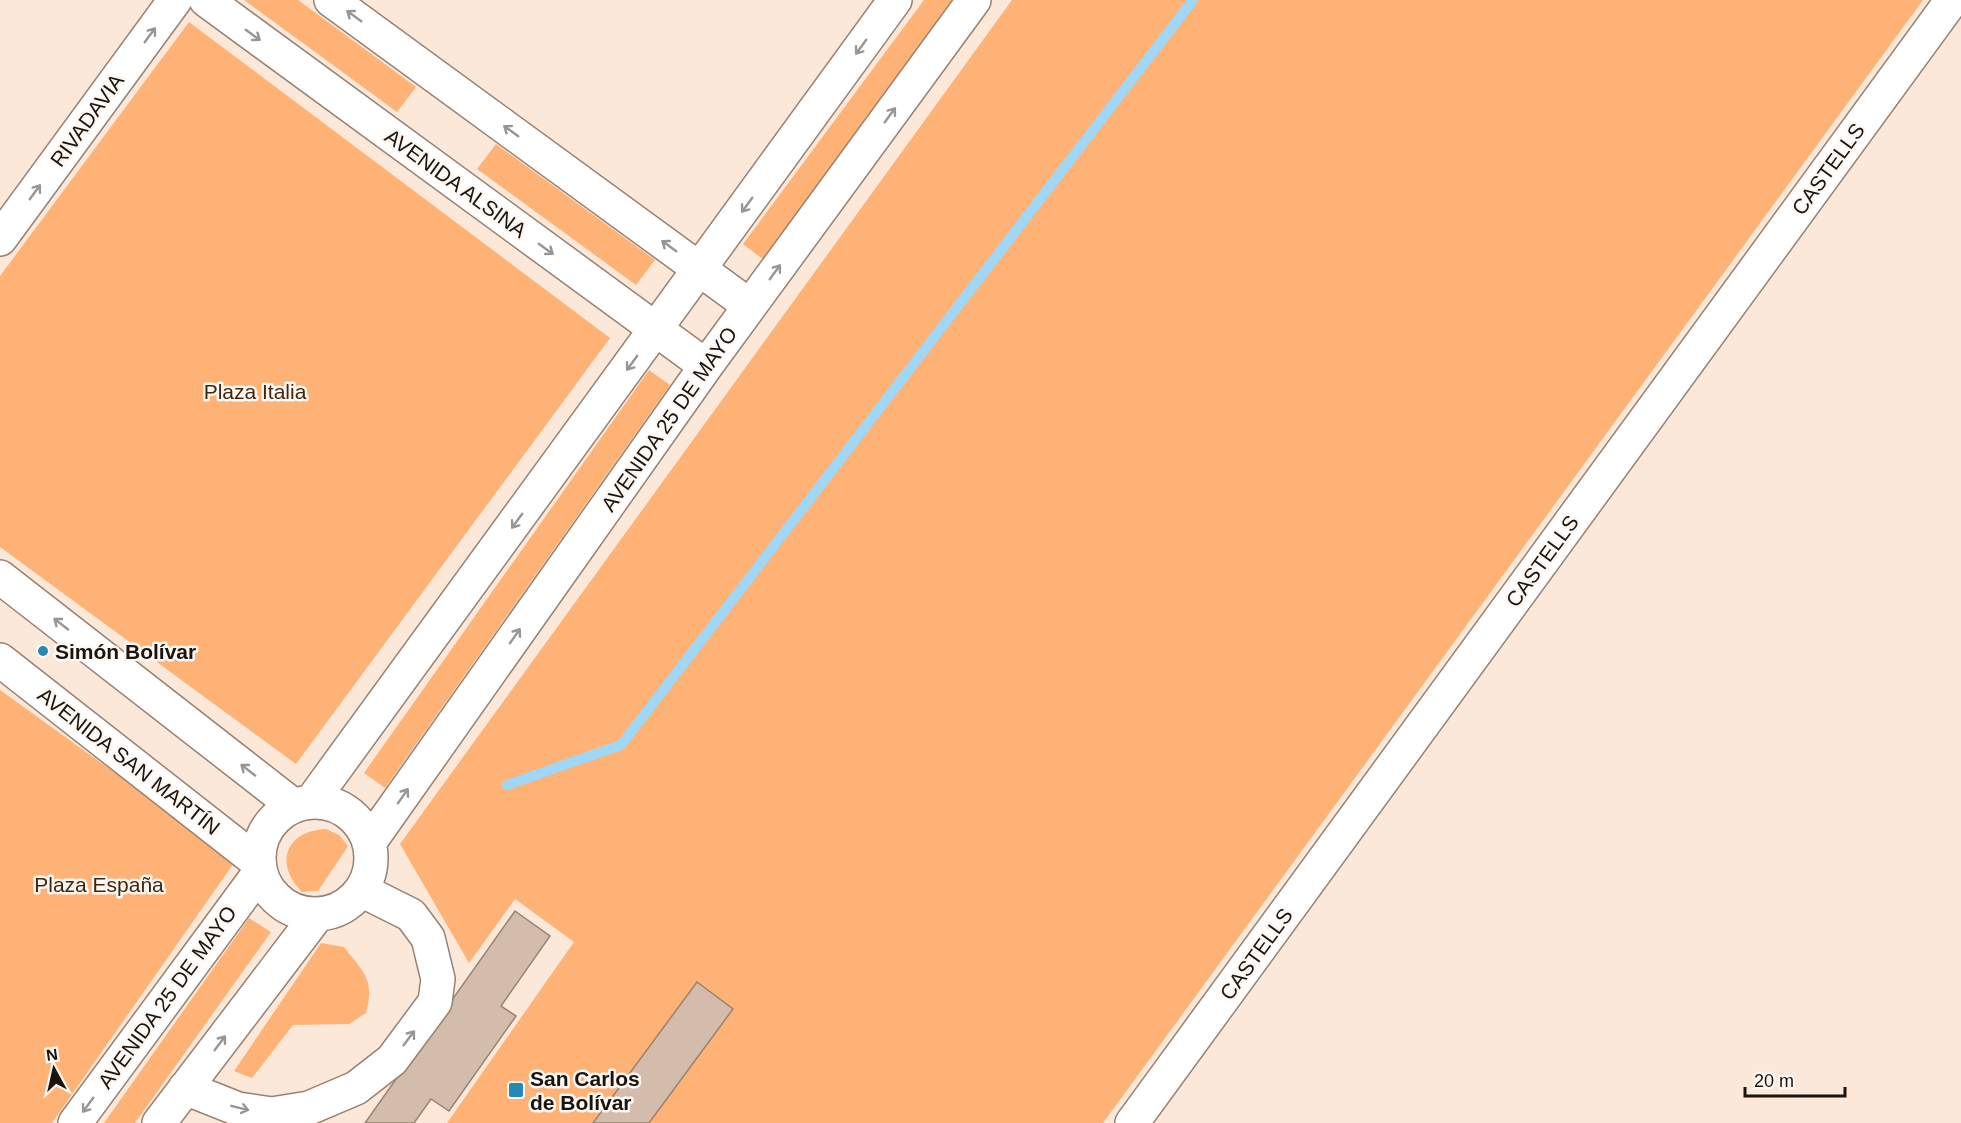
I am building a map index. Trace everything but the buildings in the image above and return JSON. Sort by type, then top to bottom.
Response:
[{"type":"street","name":"RIVADAVIA","points":[[0,239],[175,0]]},
{"type":"street","name":"AVENIDA ALSINA","points":[[206,0],[706,366]]},
{"type":"street","points":[[331,0],[750,306]]},
{"type":"street","points":[[0,577],[302,804],[336,807],[357,821],[369,843],[370,868],[361,890],[342,907],[318,914],[292,910],[272,895],[259,867],[259,849],[271,823],[302,804],[657,330],[895,0]]},
{"type":"street","name":"AVENIDA 25 DE MAYO","points":[[369,843],[706,366],[974,0]]},
{"type":"street","name":"CASTELLS","points":[[1132,1123],[1952,0]]},
{"type":"street","name":"AVENIDA SAN MARTÍN","points":[[0,660],[259,867]]},
{"type":"street","name":"AVENIDA 25 DE MAYO","points":[[75,1123],[259,867]]},
{"type":"street","points":[[185,1088],[238,1109],[272,1114],[309,1108],[356,1088],[392,1060],[435,1002],[438,978],[428,938],[411,915],[361,890]]},
{"type":"street","points":[[159,1123],[318,914]]},
{"type":"green space","points":[[244,0],[298,0],[416,87],[397,112]]},
{"type":"green space","points":[[924,0],[956,0],[764,260],[743,244]]},
{"type":"green space","points":[[1012,0],[1923,0],[1103,1123],[447,1123],[574,942],[515,899],[469,963],[400,844]]},
{"type":"green space","name":"Plaza Italia","points":[[189,22],[610,338],[296,764],[0,547],[0,276]]},
{"type":"green space","points":[[496,144],[655,260],[636,285],[477,169]]},
{"type":"green space","points":[[649,370],[670,385],[385,788],[364,773]]},
{"type":"green space","name":"Plaza España","points":[[0,690],[236,860],[52,1123],[0,1123]]},
{"type":"green space","points":[[326,829],[339,835],[348,846],[318,891],[302,892],[288,871],[286,860],[288,851],[293,842],[301,836],[312,831]]},
{"type":"green space","points":[[249,918],[271,932],[135,1123],[104,1123]]},
{"type":"green space","points":[[321,943],[344,947],[362,970],[369,992],[366,1013],[349,1024],[293,1025],[252,1078],[234,1071]]},
{"type":"waterway","points":[[507,785],[621,745],[1193,0]]},
{"type":"place","name":"Simón Bolívar","points":[[43,651]]},
{"type":"place","name":"San Carlos de Bolívar","points":[[516,1090]]}]
